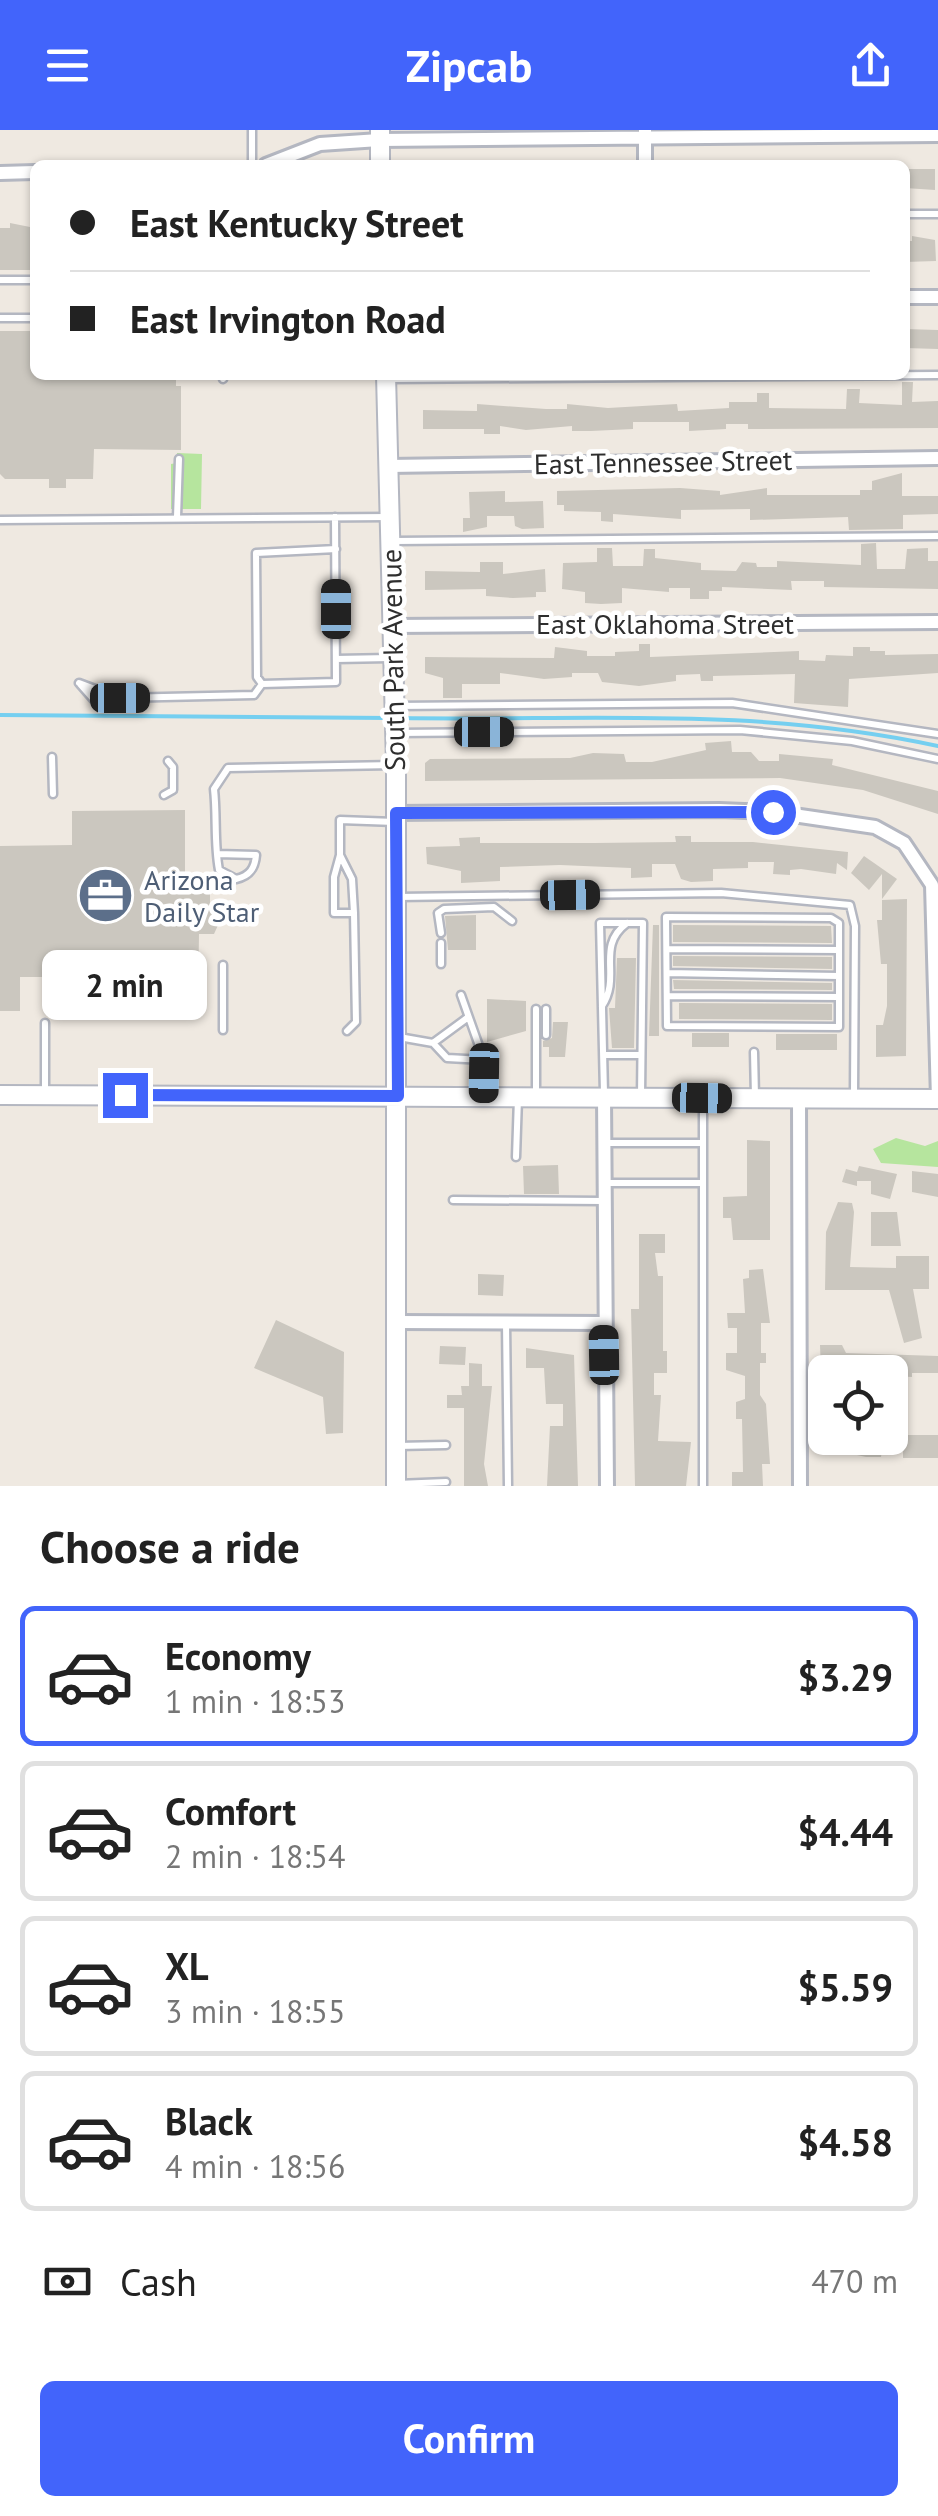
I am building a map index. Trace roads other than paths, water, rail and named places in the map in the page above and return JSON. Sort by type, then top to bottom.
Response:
[{"type":"main road","name":"South Park Avenue","points":[[386,380],[396,766],[396,1485]]},
{"type":"main road","points":[[0,1095],[938,1100]]},
{"type":"street","points":[[644,132],[645,160]]},
{"type":"street","points":[[280,160],[320,144],[380,135],[644,132],[938,135]]},
{"type":"street","points":[[0,173],[30,172]]},
{"type":"street","points":[[910,297],[938,297]]},
{"type":"street","name":"East Tennessee Street","points":[[388,466],[938,458]]},
{"type":"street","name":"East Oklahoma Street","points":[[392,626],[938,622]]},
{"type":"street","points":[[396,817],[719,810],[773,812],[875,827],[904,844],[932,886],[938,1100]]},
{"type":"street","points":[[604,1097],[606,1486]]},
{"type":"street","points":[[798,1099],[800,1486]]},
{"type":"street","points":[[396,1322],[604,1322]]},
{"type":"lane","points":[[252,130],[252,160]]},
{"type":"lane","points":[[910,214],[938,214]]},
{"type":"lane","points":[[0,280],[30,280]]},
{"type":"lane","points":[[0,318],[30,318]]},
{"type":"lane","points":[[910,376],[938,376]]},
{"type":"lane","points":[[177,517],[179,459]]},
{"type":"lane","points":[[262,684],[336,682],[335,516]]},
{"type":"lane","points":[[0,520],[389,517]]},
{"type":"lane","points":[[390,541],[938,536]]},
{"type":"lane","points":[[262,684],[258,677],[256,554],[336,549]]},
{"type":"lane","points":[[336,658],[392,658]]},
{"type":"lane","points":[[120,698],[97,686],[79,683],[94,701],[234,697],[254,694],[262,684]]},
{"type":"lane","points":[[394,706],[732,702],[938,734]]},
{"type":"lane","points":[[395,730],[740,730],[852,741],[938,759]]},
{"type":"lane","points":[[52,757],[53,794]]},
{"type":"lane","points":[[164,795],[173,790],[173,768],[168,761]]},
{"type":"lane","points":[[217,854],[256,854],[253,869],[236,879],[220,870],[217,854],[214,789],[228,768],[396,766]]},
{"type":"lane","points":[[354,913],[334,913],[340,820],[396,817]]},
{"type":"lane","points":[[340,856],[352,878],[354,913],[356,1022],[346,1031]]},
{"type":"lane","points":[[396,898],[721,893],[850,905],[855,926],[854,1099]]},
{"type":"lane","points":[[441,964],[438,912],[444,908],[494,908],[512,921]]},
{"type":"lane","points":[[666,916],[831,918],[840,923],[839,1027],[667,1026],[667,949],[666,916]]},
{"type":"lane","points":[[604,1097],[600,922],[643,922],[641,1098]]},
{"type":"lane","points":[[601,1008],[610,993],[610,943],[613,934],[628,922]]},
{"type":"lane","points":[[667,949],[839,950]]},
{"type":"lane","points":[[223,966],[224,1030]]},
{"type":"lane","points":[[667,973],[839,976]]},
{"type":"lane","points":[[462,995],[484,1060],[483,1096]]},
{"type":"lane","points":[[667,996],[839,997]]},
{"type":"lane","points":[[516,1157],[536,1009]]},
{"type":"lane","points":[[546,1009],[546,1035]]},
{"type":"lane","points":[[433,1043],[467,1018]]},
{"type":"lane","points":[[45,1024],[46,1095]]},
{"type":"lane","points":[[397,1036],[433,1043],[447,1058],[484,1060]]},
{"type":"lane","points":[[754,1052],[754,1098]]},
{"type":"lane","points":[[604,1055],[641,1056]]},
{"type":"lane","points":[[702,1098],[703,1486]]},
{"type":"lane","points":[[604,1143],[703,1142]]},
{"type":"lane","points":[[604,1183],[703,1183]]},
{"type":"lane","points":[[453,1200],[604,1200]]},
{"type":"lane","points":[[506,1322],[508,1486]]},
{"type":"lane","points":[[396,1446],[446,1445]]},
{"type":"lane","points":[[396,1485],[446,1482]]},
{"type":"waterway","points":[[0,715],[391,718]]},
{"type":"waterway","points":[[400,718],[736,720],[869,733],[938,746]]},
{"type":"place","name":"Arizona Daily Star","points":[[105,896]]}]
